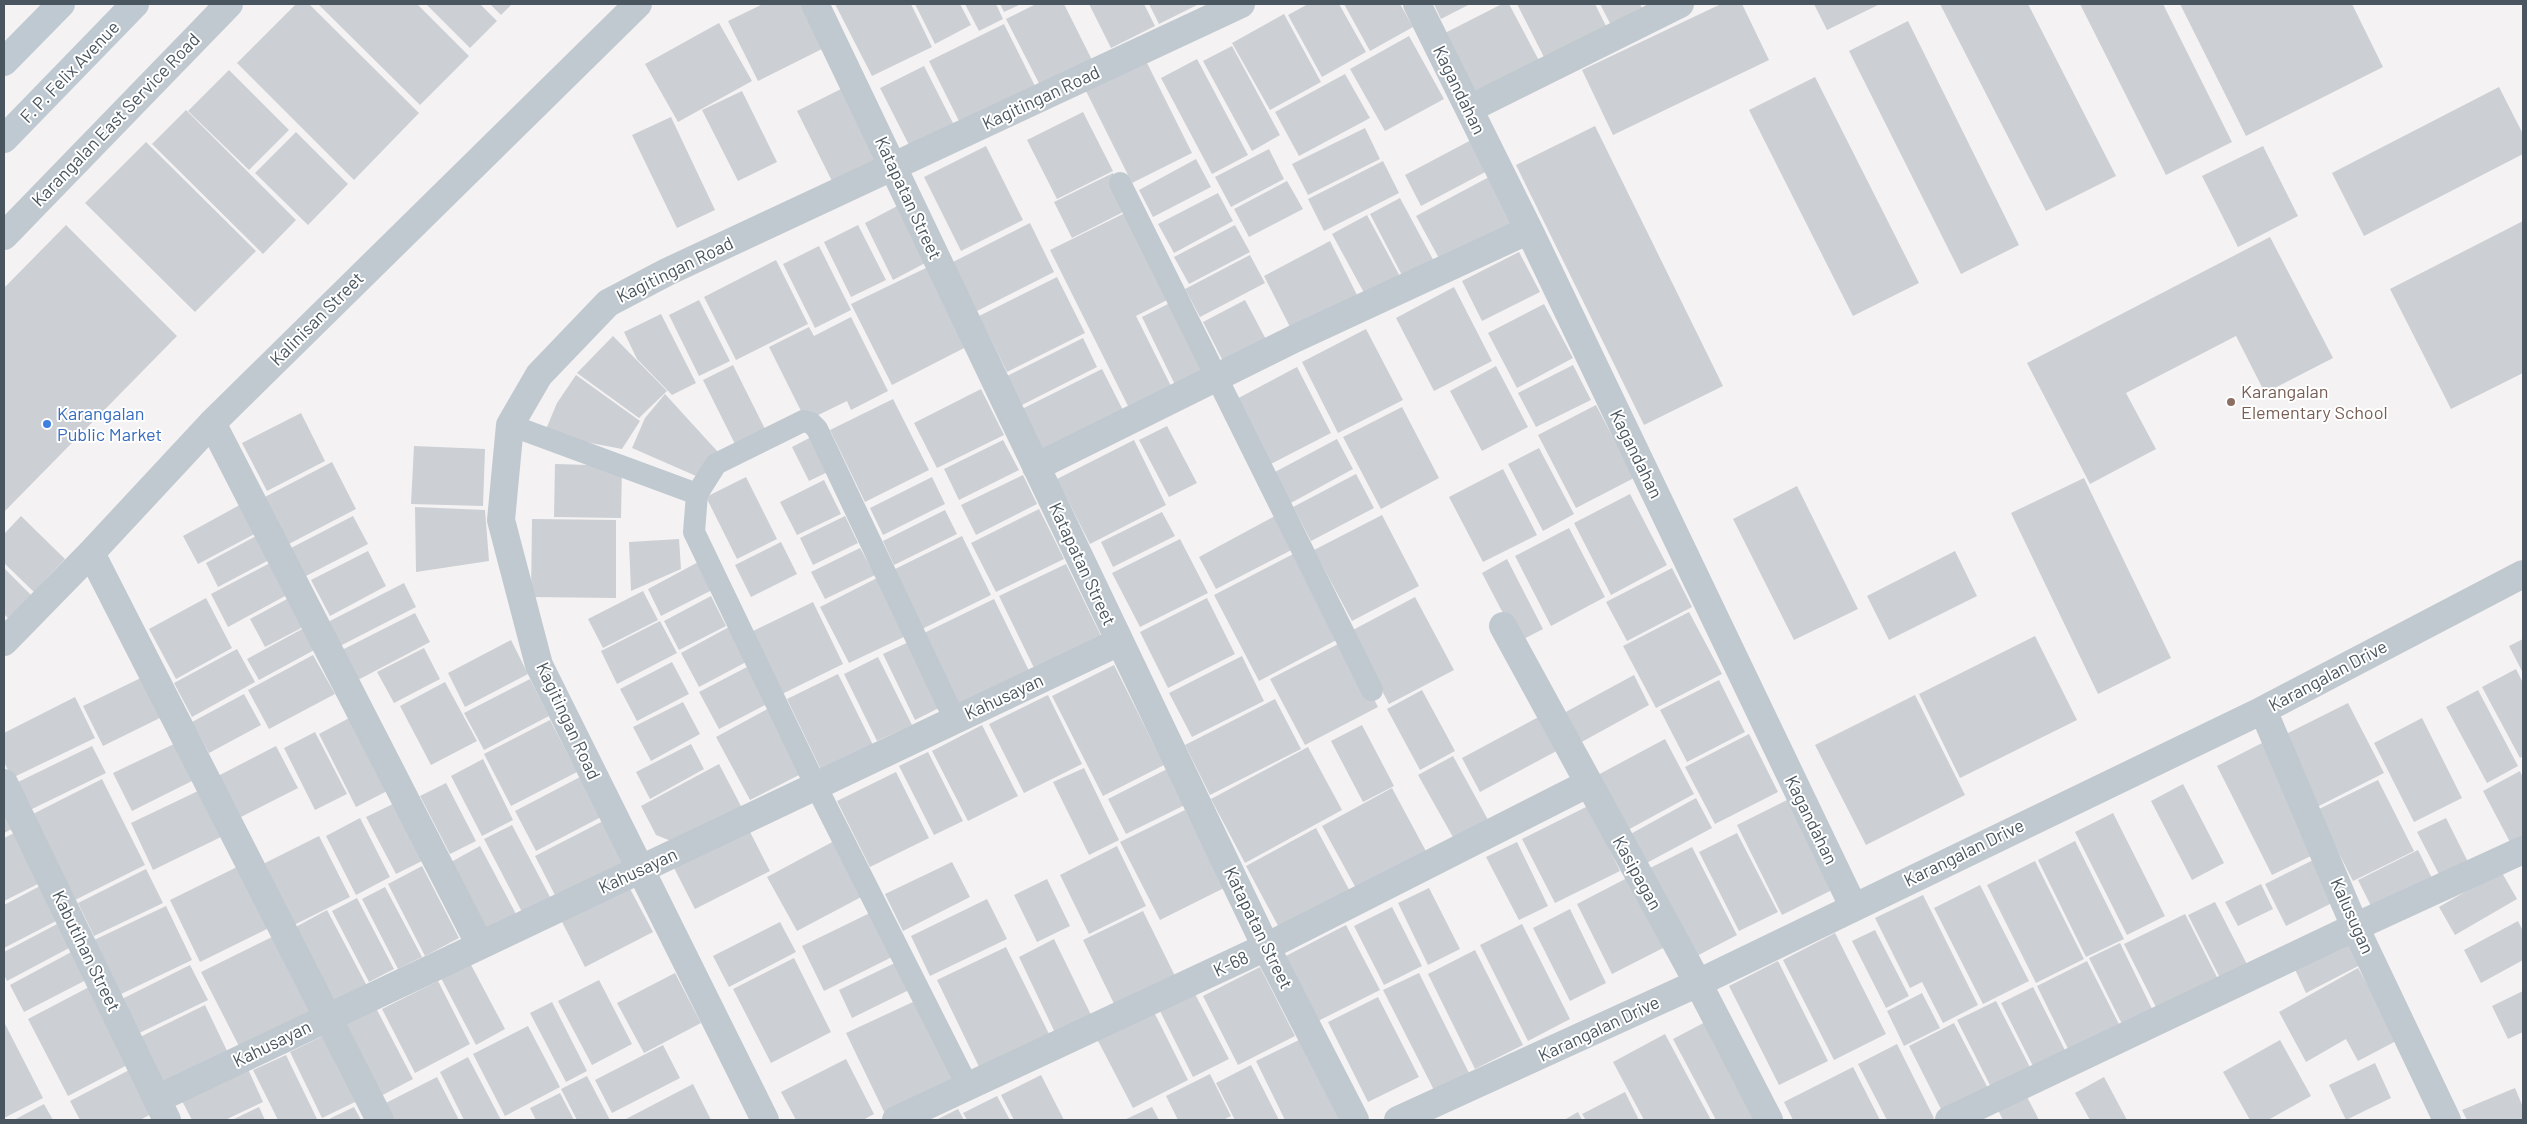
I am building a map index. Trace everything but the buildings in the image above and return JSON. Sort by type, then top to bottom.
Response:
[{"type":"main road","points":[[4,62],[61,4]]},
{"type":"main road","name":"F. P. Felix Avenue","points":[[4,139],[135,4]]},
{"type":"street","name":"Karangalan East Service Road","points":[[4,236],[229,4]]},
{"type":"street","name":"Kalinisan Street","points":[[4,642],[91,553],[212,423],[638,4]]},
{"type":"street","name":"Katapatan Street","points":[[815,4],[1266,948],[1355,1120]]},
{"type":"street","name":"Kagitingan Road","points":[[766,1120],[639,870],[539,665],[501,520],[510,425],[540,375],[608,303],[667,272],[1241,4]]},
{"type":"street","name":"Kagandahan","points":[[1416,4],[1529,230],[1853,906]]},
{"type":"street","points":[[1469,109],[1680,4]]},
{"type":"street","points":[[1036,466],[1215,378],[1529,230]]},
{"type":"street","points":[[212,423],[480,945]]},
{"type":"street","points":[[91,553],[380,1120]]},
{"type":"street","name":"Karangalan Drive","points":[[1398,1120],[1698,983],[1853,906],[2262,710],[2523,574]]},
{"type":"street","name":"Kasipagan","points":[[1503,626],[1587,784],[1698,983],[1769,1120]]},
{"type":"street","name":"Kahusayan","points":[[162,1110],[327,1018],[1119,642]]},
{"type":"street","name":"Kalusugan","points":[[2262,710],[2355,927],[2447,1120]]},
{"type":"street","name":"Kabutihan Street","points":[[4,782],[162,1110]]},
{"type":"street","name":"K-68","points":[[896,1120],[1266,948],[1587,784]]},
{"type":"street","points":[[1950,1120],[2355,927],[2523,850]]},
{"type":"lane","points":[[1120,182],[1215,378],[1372,690]]},
{"type":"lane","points":[[955,720],[817,429],[811,423],[803,421],[716,464],[697,494],[694,532],[816,786],[968,1087]]},
{"type":"lane","points":[[510,425],[697,494]]},
{"type":"place","name":"Karangalan Elementary School","points":[[2231,402]]},
{"type":"place","name":"Karangalan Public Market","points":[[47,424]]}]
